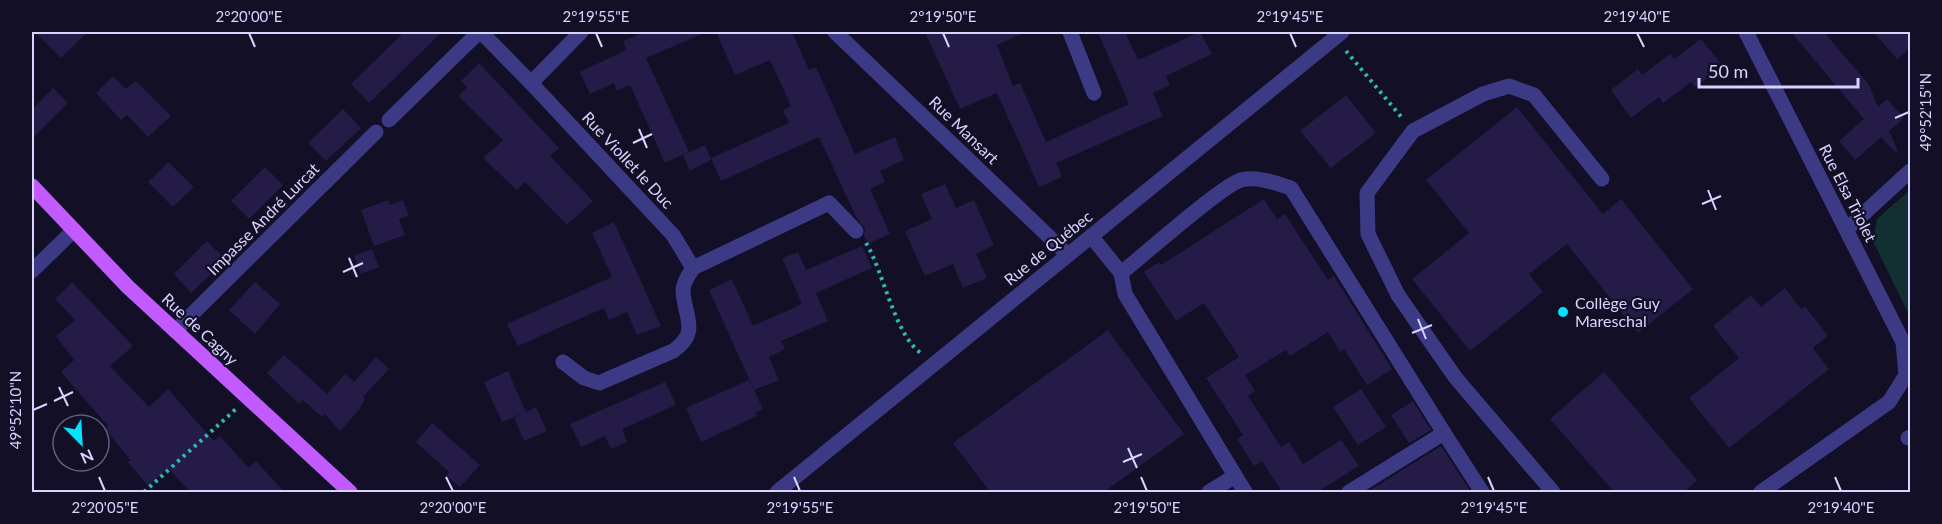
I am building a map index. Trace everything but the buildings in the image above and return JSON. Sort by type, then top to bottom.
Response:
[{"type":"main road","name":"Rue de Cagny","points":[[32,186],[175,331],[350,492]]},
{"type":"street","name":"Rue Viollet le Duc","points":[[480,32],[531,83],[673,235],[693,268]]},
{"type":"street","points":[[389,120],[480,32]]},
{"type":"street","points":[[531,83],[581,32]]},
{"type":"street","name":"Rue Mansart","points":[[835,32],[1068,255]]},
{"type":"street","points":[[1070,32],[1094,93]]},
{"type":"street","name":"Rue Elsa Triolet","points":[[1746,32],[1903,342],[1908,376],[1889,402],[1761,492]]},
{"type":"street","name":"Rue de Québec","points":[[777,492],[1338,34]]},
{"type":"street","points":[[1553,492],[1455,377],[1398,295],[1368,234],[1367,193],[1413,131],[1483,94],[1509,86],[1534,95],[1602,179]]},
{"type":"street","name":"Impasse André Lurcat","points":[[175,331],[376,132]]},
{"type":"street","points":[[1847,229],[1911,171]]},
{"type":"street","points":[[1121,273],[1222,192],[1241,180],[1268,181],[1291,189],[1482,492]]},
{"type":"street","points":[[563,362],[584,378],[599,383],[673,351],[684,343],[690,332],[683,287],[693,268],[828,203],[856,231]]},
{"type":"street","points":[[32,271],[74,230]]},
{"type":"street","points":[[1091,236],[1121,273],[1125,294],[1245,492]]},
{"type":"street","points":[[1349,492],[1443,433]]},
{"type":"street","points":[[1209,492],[1235,476]]},
{"type":"path","points":[[1338,34],[1413,131]]},
{"type":"path","points":[[856,231],[868,245],[898,320],[916,350],[935,363]]},
{"type":"path","points":[[144,492],[248,399]]},
{"type":"green space","points":[[1910,190],[1910,317],[1873,241],[1877,219]]},
{"type":"place","name":"Collège Guy Mareschal","points":[[1563,312]]}]
